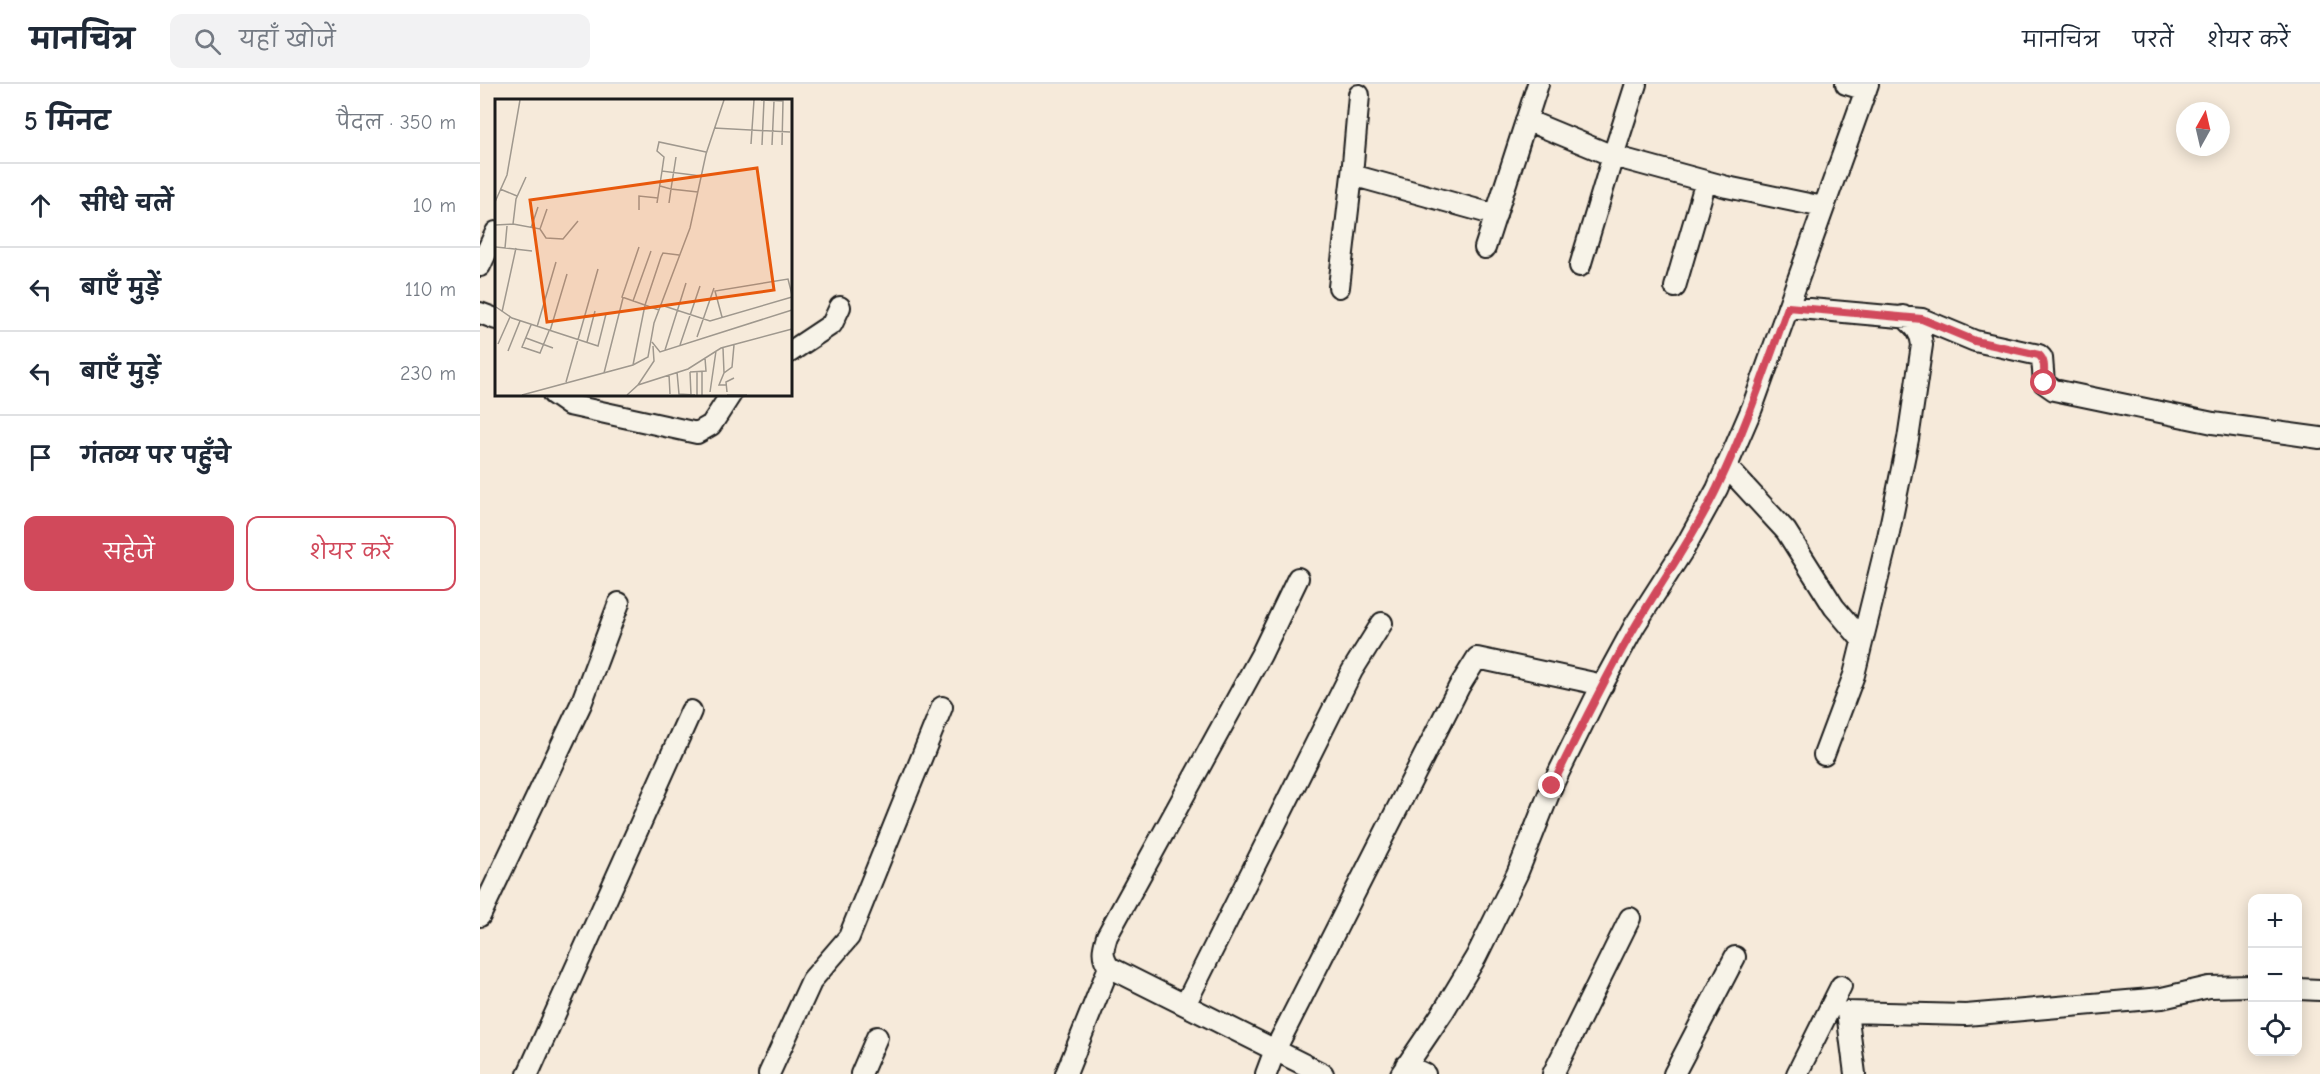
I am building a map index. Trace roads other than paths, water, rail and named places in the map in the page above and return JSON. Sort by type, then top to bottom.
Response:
[{"type":"street","points":[[1485,248],[1538,84]]},
{"type":"street","points":[[1580,266],[1636,84]]},
{"type":"street","points":[[1425,1074],[1403,1070],[1443,1012],[1476,957],[1517,874],[1552,786],[1635,625],[1685,547],[1717,489],[1752,408],[1867,87],[1846,84]]},
{"type":"street","points":[[1338,286],[1359,95]]},
{"type":"street","points":[[1527,120],[1613,156],[1706,181],[1823,207]]},
{"type":"street","points":[[1352,175],[1496,215]]},
{"type":"street","points":[[1675,287],[1706,181]]},
{"type":"street","points":[[480,266],[495,234]]},
{"type":"street","points":[[792,351],[832,324],[840,307]]},
{"type":"street","points":[[1788,307],[1903,316],[1938,324],[1953,333],[1975,341],[2039,355],[2044,364],[2044,383],[2054,390],[2213,423],[2320,438]]},
{"type":"street","points":[[480,313],[495,319]]},
{"type":"street","points":[[1824,755],[1854,675],[1899,488],[1922,336],[1903,316]]},
{"type":"street","points":[[556,396],[569,405],[697,432],[711,425],[730,396]]},
{"type":"street","points":[[1726,466],[1786,531],[1834,607],[1862,640]]},
{"type":"street","points":[[1298,578],[1261,655],[1107,936],[1103,959],[1109,967],[1323,1074]]},
{"type":"street","points":[[480,916],[581,704],[619,603]]},
{"type":"street","points":[[1185,1005],[1352,671],[1382,623]]},
{"type":"street","points":[[1266,1074],[1275,1050],[1459,687],[1477,658],[1603,685]]},
{"type":"street","points":[[769,1074],[812,980],[849,936],[942,707]]},
{"type":"street","points":[[528,1074],[691,711]]},
{"type":"street","points":[[1553,1074],[1630,918]]},
{"type":"street","points":[[1674,1074],[1735,957]]},
{"type":"street","points":[[1066,1074],[1109,967]]},
{"type":"street","points":[[1797,1074],[1841,986]]},
{"type":"street","points":[[1855,1074],[1847,1012],[1966,1015],[2162,998],[2210,987],[2248,986]]},
{"type":"street","points":[[2302,989],[2320,990]]},
{"type":"street","points":[[861,1074],[877,1037]]}]
